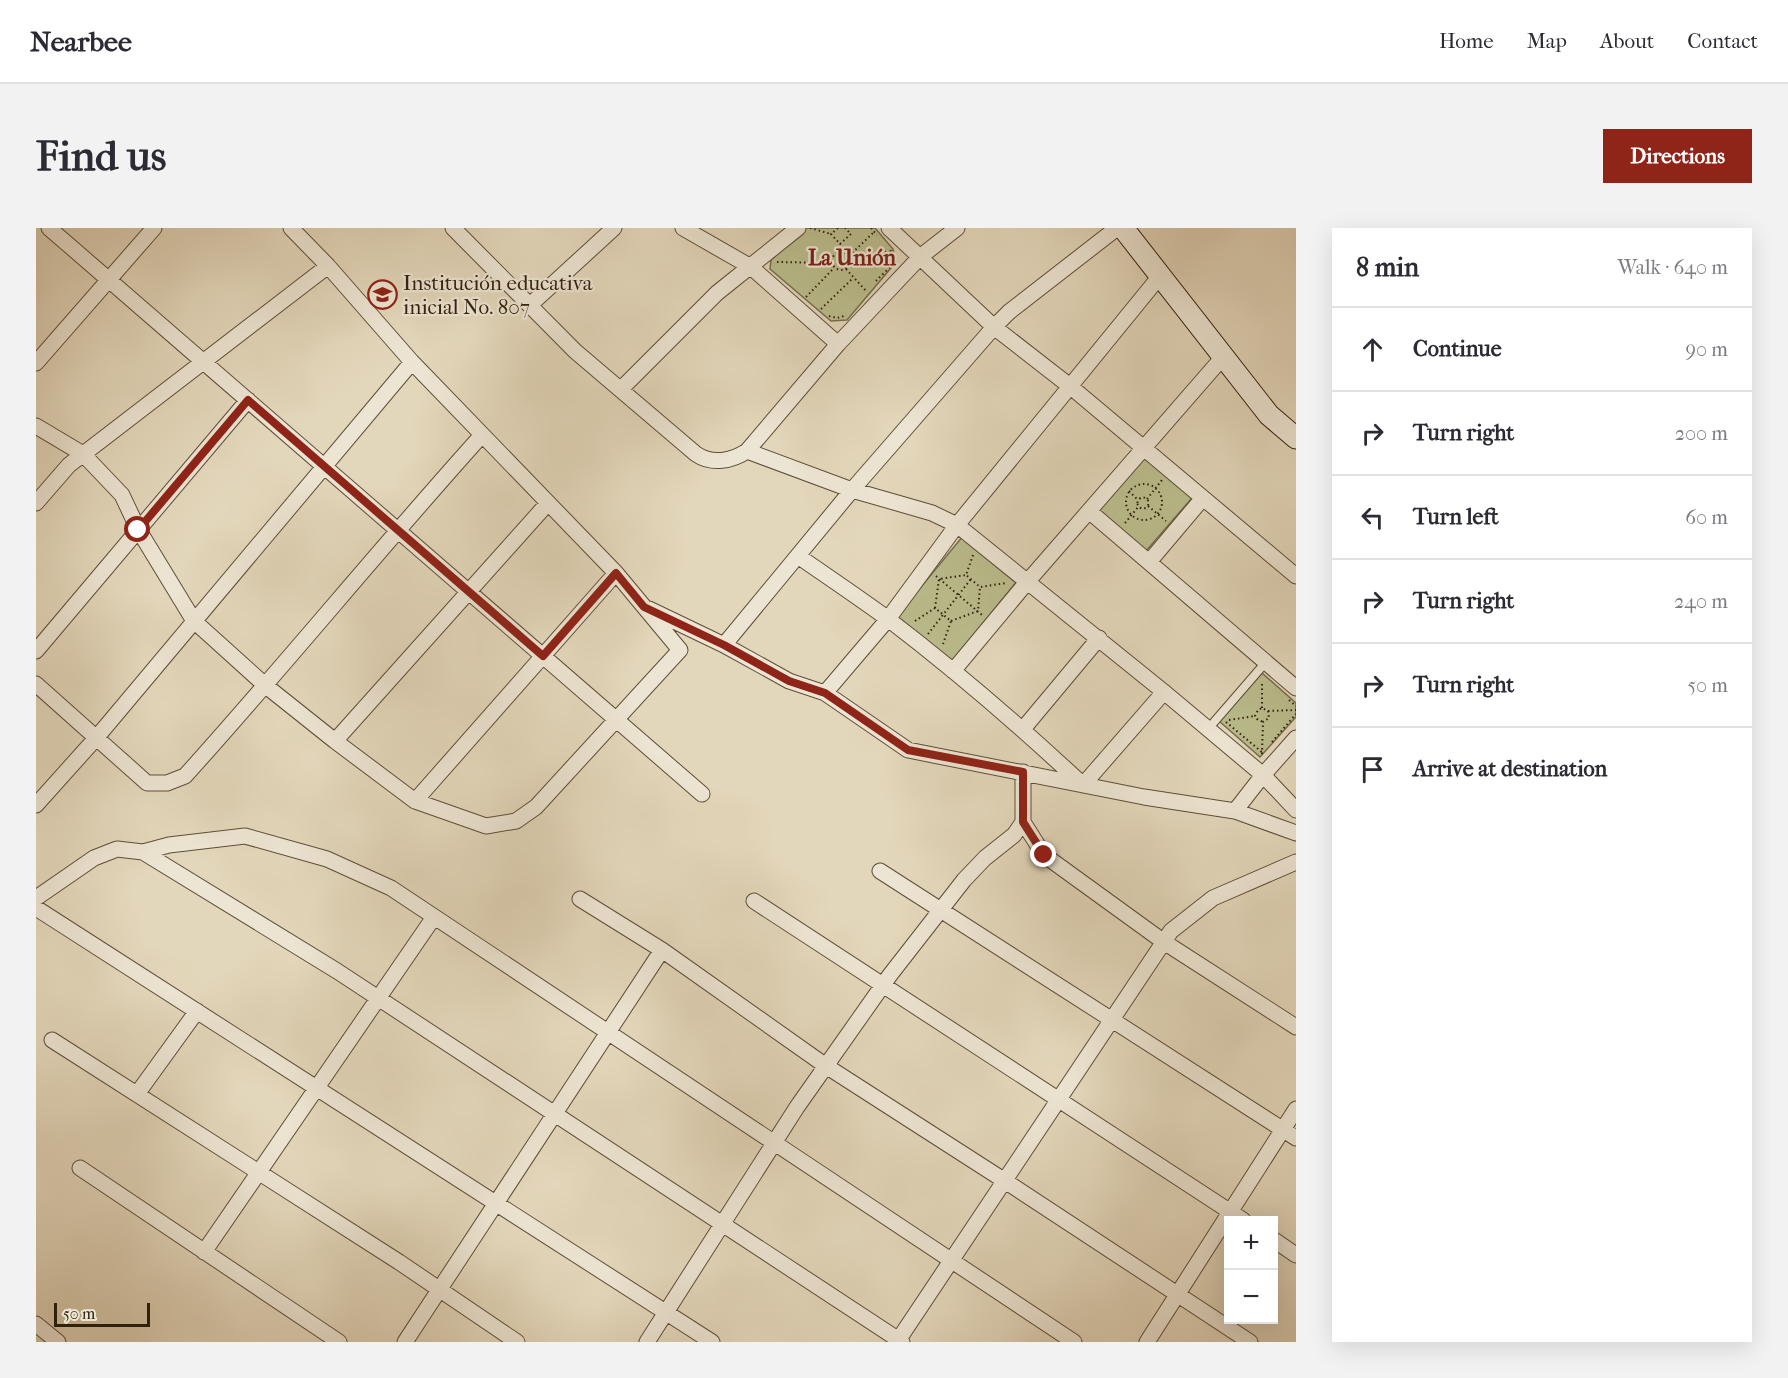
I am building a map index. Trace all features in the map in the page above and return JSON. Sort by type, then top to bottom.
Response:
[{"type":"street","points":[[50,228],[702,794]]},
{"type":"street","points":[[36,363],[154,228]]},
{"type":"street","points":[[36,426],[83,454],[122,495],[138,530],[194,621],[266,686],[335,741],[416,801],[486,826],[516,822],[536,807],[680,650],[616,573],[412,362],[328,266],[291,228]]},
{"type":"street","points":[[453,228],[575,351],[700,457],[707,460],[733,459],[747,452],[838,344],[920,257],[957,228]]},
{"type":"street","points":[[530,305],[614,228]]},
{"type":"street","points":[[683,228],[751,267],[838,344]]},
{"type":"street","points":[[621,389],[717,293],[798,228]]},
{"type":"street","points":[[724,645],[852,490],[994,327],[1117,228]]},
{"type":"street","points":[[1123,228],[1269,415],[1296,438]]},
{"type":"street","points":[[885,233],[920,257],[994,327],[1071,387],[1296,576]]},
{"type":"street","points":[[36,503],[69,465],[328,266]]},
{"type":"street","points":[[825,693],[888,619],[957,525],[1160,276]]},
{"type":"street","points":[[952,671],[1223,357]]},
{"type":"street","points":[[36,805],[97,737],[412,362]]},
{"type":"street","points":[[36,651],[248,400]]},
{"type":"street","points":[[36,684],[147,783],[167,783],[185,776],[266,686],[397,530],[482,435]]},
{"type":"street","points":[[747,452],[852,490],[932,513],[957,525],[1099,638],[1263,775],[1296,810]]},
{"type":"street","points":[[1149,562],[1203,498]]},
{"type":"street","points":[[335,741],[548,502]]},
{"type":"street","points":[[1089,511],[1296,688]]},
{"type":"street","points":[[798,556],[888,619],[1023,729],[1083,785]]},
{"type":"street","points":[[416,801],[616,573]]},
{"type":"street","points":[[644,607],[724,645],[789,681],[825,693],[908,750],[1083,785],[1235,811],[1296,833]]},
{"type":"street","points":[[1023,729],[1099,638]]},
{"type":"street","points":[[1083,785],[1164,692]]},
{"type":"street","points":[[1235,811],[1296,738]]},
{"type":"street","points":[[1023,772],[1023,822],[1044,855],[1164,942],[1296,1027]]},
{"type":"street","points":[[647,1342],[774,1143],[883,985],[964,880],[985,858],[1014,835],[1023,822]]},
{"type":"street","points":[[36,898],[94,858],[117,849],[143,852],[169,844],[245,836],[327,859],[391,888],[1074,1342]]},
{"type":"street","points":[[143,852],[378,998],[900,1341],[1171,931],[1212,898],[1296,862]]},
{"type":"street","points":[[880,871],[1289,1134]]},
{"type":"street","points":[[580,899],[662,950],[826,1066],[1250,1342]]},
{"type":"street","points":[[754,901],[1236,1216]]},
{"type":"street","points":[[36,908],[712,1342]]},
{"type":"street","points":[[204,1251],[434,917]]},
{"type":"street","points":[[405,1342],[662,950]]},
{"type":"street","points":[[137,1094],[197,1011]]},
{"type":"street","points":[[52,1040],[259,1172],[517,1342]]},
{"type":"street","points":[[1147,1342],[1230,1212],[1289,1134],[1296,1108]]},
{"type":"street","points":[[80,1168],[339,1342]]},
{"type":"street","points":[[1278,1243],[1296,1255]]},
{"type":"street","points":[[36,1324],[58,1342]]},
{"type":"lane","points":[[1208,729],[1266,662]]},
{"type":"path","points":[[810,228],[831,234],[840,244],[840,252]]},
{"type":"path","points":[[831,234],[838,228]]},
{"type":"path","points":[[840,244],[850,234],[845,228]]},
{"type":"path","points":[[871,228],[874,232],[885,233]]},
{"type":"path","points":[[849,256],[874,232]]},
{"type":"path","points":[[861,298],[894,261],[894,255],[885,245]]},
{"type":"path","points":[[850,260],[891,251]]},
{"type":"path","points":[[840,252],[849,256]]},
{"type":"path","points":[[831,263],[834,255],[840,252]]},
{"type":"path","points":[[831,263],[840,271],[846,269],[850,260],[849,256]]},
{"type":"path","points":[[775,258],[775,267]]},
{"type":"path","points":[[774,262],[831,263]]},
{"type":"path","points":[[807,297],[834,268]]},
{"type":"path","points":[[846,269],[867,292]]},
{"type":"path","points":[[847,315],[833,318],[821,309],[854,278]]},
{"type":"path","points":[[1164,477],[1147,499],[1148,506],[1167,522]]},
{"type":"path","points":[[1145,484],[1155,488],[1161,498],[1157,514],[1153,518],[1142,520],[1131,515],[1126,506],[1129,491],[1145,484]]},
{"type":"path","points":[[1122,485],[1138,500],[1139,507]]},
{"type":"path","points":[[1138,500],[1143,497],[1147,499]]},
{"type":"path","points":[[1121,528],[1139,507],[1148,506]]},
{"type":"path","points":[[966,575],[975,549]]},
{"type":"path","points":[[934,574],[983,616]]},
{"type":"path","points":[[939,579],[966,575],[980,587]]},
{"type":"path","points":[[913,623],[935,608],[939,579]]},
{"type":"path","points":[[951,621],[942,647],[927,634],[971,579]]},
{"type":"path","points":[[980,587],[1012,582],[1005,590]]},
{"type":"path","points":[[978,612],[980,587]]},
{"type":"path","points":[[935,608],[951,621]]},
{"type":"path","points":[[951,621],[978,612]]},
{"type":"path","points":[[1254,686],[1262,677],[1262,708]]},
{"type":"path","points":[[1262,708],[1268,711],[1296,710]]},
{"type":"path","points":[[1255,716],[1262,708]]},
{"type":"path","points":[[1263,722],[1269,718],[1268,711]]},
{"type":"path","points":[[1224,721],[1232,712]]},
{"type":"path","points":[[1262,753],[1296,714]]},
{"type":"path","points":[[1224,721],[1255,716]]},
{"type":"path","points":[[1255,716],[1263,722]]},
{"type":"path","points":[[1224,721],[1262,753]]},
{"type":"path","points":[[1263,722],[1263,775]]},
{"type":"green space","points":[[806,228],[875,228],[893,249],[896,262],[847,320],[831,321],[770,269],[771,260]]},
{"type":"green space","points":[[1144,457],[1192,498],[1146,551],[1098,510]]},
{"type":"green space","points":[[963,536],[1018,580],[952,661],[897,616]]},
{"type":"green space","points":[[1262,673],[1296,703],[1296,717],[1260,757],[1219,721]]},
{"type":"place","name":"Institución educativa inicial No. 807","points":[[382,295]]},
{"type":"district","name":"La Unión","points":[[852,257]]},
{"type":"route","points":[[138,530],[248,400],[543,656],[616,573],[644,607],[724,645],[789,681],[825,693],[908,750],[1023,772],[1023,822],[1044,855]]}]
